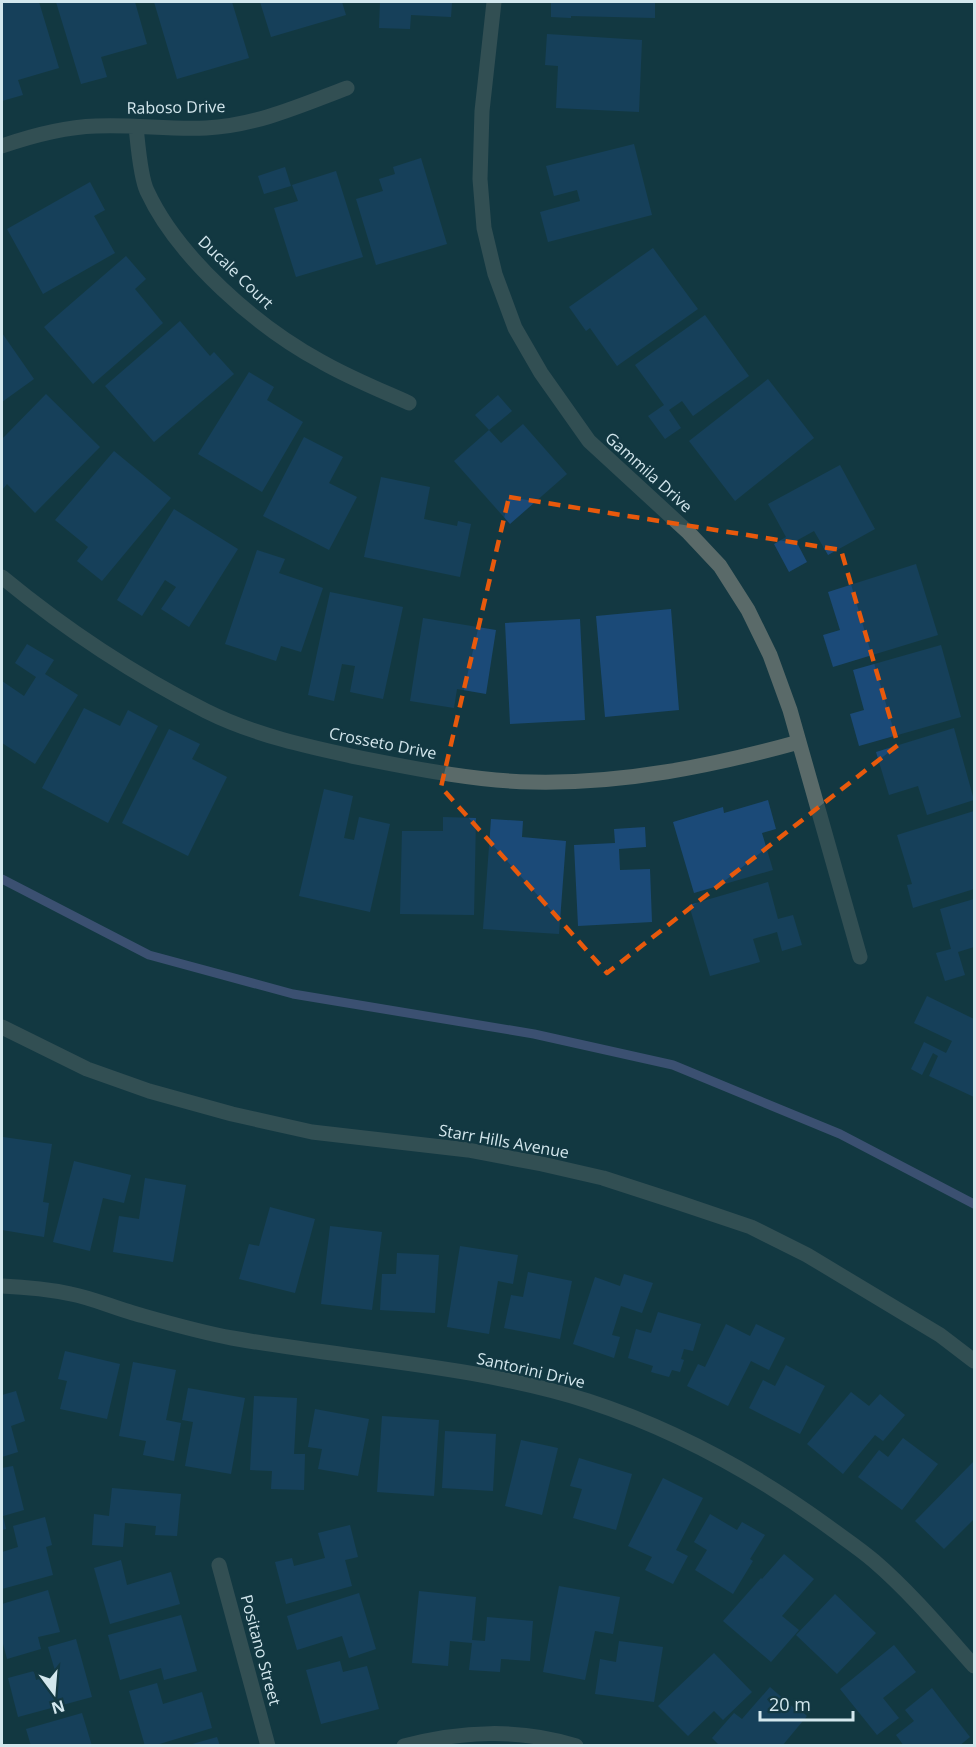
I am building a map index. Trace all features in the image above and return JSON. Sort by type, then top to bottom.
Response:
[{"type":"street","name":"Gammila Drive","points":[[494,2],[482,111],[480,179],[487,239],[495,274],[515,328],[541,373],[589,441],[656,501],[720,566],[748,610],[770,655],[800,742],[860,957]]},
{"type":"street","name":"Raboso Drive","points":[[2,146],[58,132],[95,126],[207,128],[234,124],[261,119],[347,88]]},
{"type":"street","name":"Ducale Court","points":[[135,128],[146,189],[163,218],[205,272],[254,317],[311,356],[409,403]]},
{"type":"street","name":"Crosseto Drive","points":[[2,577],[90,644],[207,712],[264,735],[315,748],[435,772],[530,782],[579,782],[664,772],[753,755],[800,742]]},
{"type":"street","name":"Starr Hills Avenue","points":[[2,1027],[87,1069],[149,1091],[232,1114],[312,1131],[468,1150],[542,1164],[603,1178],[751,1227],[816,1260],[940,1335],[975,1361]]},
{"type":"street","name":"Santorini Drive","points":[[2,1286],[72,1294],[217,1335],[299,1350],[481,1376],[587,1401],[645,1422],[746,1472],[794,1502],[873,1560],[922,1607],[975,1666]]},
{"type":"street","name":"Positano Street","points":[[219,1565],[268,1746]]},
{"type":"street","points":[[404,1746],[453,1736],[489,1733],[557,1739],[576,1746]]},
{"type":"highlighted area","points":[[509,497],[841,550],[898,745],[607,973],[441,787]]},
{"type":"building","points":[[2,2],[39,2],[59,68],[18,80],[23,95],[2,101]]},
{"type":"building","points":[[56,2],[135,2],[147,44],[101,57],[107,77],[81,84]]},
{"type":"building","points":[[154,2],[232,2],[249,58],[177,79]]},
{"type":"building","points":[[260,2],[342,2],[346,15],[271,37]]},
{"type":"building","points":[[380,2],[452,2],[451,17],[411,15],[410,29],[379,28]]},
{"type":"building","points":[[551,2],[655,2],[655,18],[551,17]]},
{"type":"building","points":[[547,34],[642,40],[639,112],[556,108],[558,66],[545,65]]},
{"type":"building","points":[[634,144],[652,215],[548,242],[540,212],[580,201],[577,190],[554,196],[546,166]]},
{"type":"building","points":[[421,158],[447,244],[376,265],[356,199],[383,191],[379,179],[395,174],[393,167]]},
{"type":"building","points":[[285,167],[291,186],[264,194],[258,176]]},
{"type":"building","points":[[336,171],[363,257],[296,277],[274,208],[298,201],[292,185]]},
{"type":"building","points":[[90,182],[105,210],[94,216],[115,253],[43,294],[7,229]]},
{"type":"building","points":[[653,248],[698,309],[617,366],[590,328],[586,331],[569,307]]},
{"type":"building","points":[[126,256],[146,279],[135,289],[163,323],[93,384],[44,327]]},
{"type":"building","points":[[705,315],[749,376],[693,416],[682,401],[669,410],[681,428],[665,439],[648,416],[664,405],[635,365]]},
{"type":"building","points":[[180,321],[210,356],[214,352],[234,374],[154,442],[105,386]]},
{"type":"building","points":[[2,333],[34,379],[2,402]]},
{"type":"building","points":[[249,372],[274,387],[267,400],[303,422],[262,492],[198,454]]},
{"type":"building","points":[[768,379],[814,438],[735,501],[689,441]]},
{"type":"building","points":[[46,394],[100,447],[35,513],[7,484],[2,490],[2,439]]},
{"type":"building","points":[[498,395],[512,411],[489,430],[475,415]]},
{"type":"building","points":[[523,424],[567,474],[510,524],[454,461],[489,430],[501,443]]},
{"type":"building","points":[[304,437],[343,457],[329,483],[357,497],[329,550],[263,516]]},
{"type":"building","points":[[114,451],[171,498],[102,581],[77,561],[88,547],[55,520]]},
{"type":"building","points":[[840,465],[875,529],[828,555],[814,531],[796,541],[807,562],[789,572],[774,544],[786,537],[768,504]]},
{"type":"building","points":[[381,477],[430,487],[424,519],[457,526],[458,521],[471,524],[460,577],[364,557]]},
{"type":"building","points":[[174,509],[238,549],[189,627],[161,609],[176,587],[165,580],[142,616],[117,600]]},
{"type":"building","points":[[257,550],[285,559],[279,573],[323,588],[301,652],[281,646],[276,661],[225,644]]},
{"type":"building","points":[[916,564],[938,635],[833,667],[823,635],[840,630],[828,592]]},
{"type":"building","points":[[330,592],[403,607],[383,699],[350,692],[355,666],[342,664],[334,701],[308,695]]},
{"type":"building","points":[[671,609],[679,710],[605,717],[596,616]]},
{"type":"building","points":[[423,618],[496,630],[486,694],[457,689],[454,708],[410,701]]},
{"type":"building","points":[[580,619],[585,720],[510,724],[505,623]]},
{"type":"building","points":[[27,644],[54,660],[45,674],[78,695],[35,764],[2,743],[2,681],[24,696],[36,677],[15,663]]},
{"type":"building","points":[[941,645],[961,717],[859,746],[850,714],[864,710],[853,670]]},
{"type":"building","points":[[84,708],[120,726],[128,710],[158,726],[108,823],[42,788]]},
{"type":"building","points":[[954,728],[974,800],[927,815],[918,786],[889,795],[876,752]]},
{"type":"building","points":[[169,729],[200,744],[192,759],[227,777],[188,856],[122,823]]},
{"type":"building","points":[[324,789],[353,796],[344,838],[354,840],[359,817],[390,824],[370,912],[299,896]]},
{"type":"building","points":[[768,800],[776,829],[762,833],[773,870],[694,893],[673,822],[723,807],[724,813]]},
{"type":"building","points":[[974,811],[974,889],[913,908],[907,885],[912,884],[897,835]]},
{"type":"building","points":[[443,817],[476,818],[474,915],[400,914],[402,831],[443,831]]},
{"type":"building","points":[[491,819],[523,821],[522,837],[566,841],[559,934],[483,929]]},
{"type":"building","points":[[645,827],[646,847],[619,849],[620,870],[650,869],[652,922],[578,926],[574,845],[615,843],[614,829]]},
{"type":"building","points":[[768,882],[778,919],[793,915],[802,945],[782,951],[777,932],[753,939],[760,962],[710,976],[689,905]]},
{"type":"building","points":[[974,899],[974,947],[958,952],[965,975],[945,981],[936,953],[951,949],[940,909]]},
{"type":"building","points":[[927,996],[974,1019],[974,1097],[929,1076],[938,1056],[933,1053],[922,1075],[911,1069],[924,1042],[946,1053],[952,1041],[914,1023]]},
{"type":"building","points":[[3,1137],[52,1144],[43,1202],[49,1203],[44,1237],[2,1230]]},
{"type":"building","points":[[74,1161],[131,1175],[124,1203],[103,1198],[90,1251],[53,1242]]},
{"type":"building","points":[[145,1178],[186,1185],[173,1262],[113,1252],[119,1216],[139,1219]]},
{"type":"building","points":[[270,1207],[315,1219],[295,1293],[239,1279],[249,1244],[259,1246]]},
{"type":"building","points":[[330,1226],[382,1232],[372,1310],[321,1304]]},
{"type":"building","points":[[460,1246],[518,1255],[513,1284],[498,1281],[489,1334],[447,1327]]},
{"type":"building","points":[[397,1253],[439,1255],[435,1313],[380,1310],[382,1274],[396,1274]]},
{"type":"building","points":[[528,1272],[572,1281],[560,1339],[504,1328],[511,1295],[523,1297]]},
{"type":"building","points":[[624,1274],[653,1283],[642,1313],[621,1306],[612,1335],[620,1337],[614,1358],[573,1344],[595,1277],[620,1286]]},
{"type":"building","points":[[658,1312],[701,1324],[693,1351],[684,1349],[681,1359],[684,1360],[680,1372],[672,1370],[669,1377],[651,1372],[653,1366],[628,1358],[636,1329],[651,1333]]},
{"type":"building","points":[[726,1324],[750,1336],[756,1324],[785,1338],[769,1370],[751,1361],[728,1406],[687,1386],[698,1364],[705,1367]]},
{"type":"building","points":[[65,1351],[120,1364],[107,1419],[60,1409],[67,1381],[58,1379]]},
{"type":"building","points":[[133,1362],[176,1370],[166,1420],[181,1423],[174,1461],[143,1455],[146,1441],[119,1436]]},
{"type":"building","points":[[786,1365],[825,1386],[800,1434],[749,1408],[763,1380],[775,1386]]},
{"type":"building","points":[[188,1388],[245,1398],[231,1474],[185,1466],[193,1422],[182,1420]]},
{"type":"building","points":[[16,1391],[25,1421],[11,1426],[18,1452],[2,1457],[2,1395]]},
{"type":"building","points":[[851,1392],[869,1406],[880,1394],[905,1415],[883,1441],[875,1435],[843,1474],[807,1444]]},
{"type":"building","points":[[254,1396],[297,1398],[294,1454],[305,1454],[304,1490],[271,1489],[272,1471],[250,1470]]},
{"type":"building","points":[[315,1409],[369,1419],[358,1476],[318,1469],[322,1449],[308,1447]]},
{"type":"building","points":[[382,1416],[439,1420],[434,1496],[377,1492]]},
{"type":"building","points":[[445,1431],[496,1434],[493,1491],[442,1488]]},
{"type":"building","points":[[903,1438],[938,1464],[902,1510],[858,1477],[879,1450],[888,1457]]},
{"type":"building","points":[[521,1440],[558,1448],[542,1515],[505,1506]]},
{"type":"building","points":[[579,1458],[632,1474],[616,1530],[573,1518],[582,1489],[570,1486]]},
{"type":"building","points":[[974,1461],[974,1519],[944,1549],[915,1521]]},
{"type":"building","points":[[13,1466],[24,1510],[3,1516],[6,1529],[2,1530],[2,1468]]},
{"type":"building","points":[[663,1478],[703,1498],[676,1550],[688,1556],[673,1584],[645,1570],[652,1557],[628,1546]]},
{"type":"building","points":[[112,1488],[181,1494],[177,1536],[155,1535],[156,1526],[125,1523],[123,1547],[92,1545],[94,1514],[109,1516]]},
{"type":"building","points":[[710,1514],[737,1530],[742,1522],[765,1535],[750,1559],[753,1561],[733,1594],[695,1570],[707,1550],[694,1542]]},
{"type":"building","points":[[45,1517],[52,1545],[46,1547],[53,1575],[2,1589],[2,1552],[18,1547],[13,1526]]},
{"type":"building","points":[[350,1525],[358,1557],[345,1560],[352,1586],[286,1604],[275,1562],[292,1558],[294,1566],[325,1558],[318,1533]]},
{"type":"building","points":[[784,1554],[814,1579],[782,1616],[799,1630],[771,1662],[723,1621]]},
{"type":"building","points":[[121,1560],[127,1585],[171,1572],[180,1604],[110,1624],[94,1568]]},
{"type":"building","points":[[559,1586],[620,1597],[613,1634],[595,1631],[585,1680],[543,1672]]},
{"type":"building","points":[[48,1590],[60,1632],[38,1637],[41,1649],[7,1659],[2,1640],[2,1604]]},
{"type":"building","points":[[419,1591],[476,1597],[472,1640],[485,1641],[487,1617],[533,1621],[530,1661],[501,1659],[500,1672],[469,1670],[472,1643],[450,1641],[448,1666],[412,1663]]},
{"type":"building","points":[[359,1593],[376,1649],[349,1658],[342,1636],[297,1650],[287,1616]]},
{"type":"building","points":[[835,1594],[876,1633],[837,1674],[796,1635]]},
{"type":"building","points":[[181,1615],[197,1671],[164,1680],[161,1668],[120,1680],[108,1635]]},
{"type":"building","points":[[76,1639],[92,1697],[18,1717],[8,1678],[34,1671],[36,1680],[56,1674],[48,1647]]},
{"type":"building","points":[[619,1641],[663,1647],[654,1702],[595,1694],[600,1659],[616,1662]]},
{"type":"building","points":[[894,1645],[916,1672],[883,1698],[899,1718],[877,1735],[840,1689]]},
{"type":"building","points":[[714,1653],[752,1692],[723,1720],[714,1711],[688,1736],[658,1706]]},
{"type":"building","points":[[340,1661],[343,1672],[367,1666],[379,1709],[321,1724],[306,1670]]},
{"type":"building","points":[[157,1683],[163,1704],[202,1692],[212,1728],[153,1746],[145,1746],[129,1691]]},
{"type":"building","points":[[770,1687],[807,1716],[782,1746],[720,1746],[712,1738],[734,1713],[742,1719]]},
{"type":"building","points":[[932,1688],[970,1737],[959,1746],[904,1746],[896,1735],[914,1721],[905,1710]]},
{"type":"building","points":[[82,1713],[92,1746],[31,1746],[26,1729]]},
{"type":"building","points":[[217,1737],[220,1746],[189,1746],[189,1745]]},
{"type":"waterway","points":[[2,879],[149,955],[293,994],[534,1034],[673,1065],[840,1134],[974,1204]]}]
